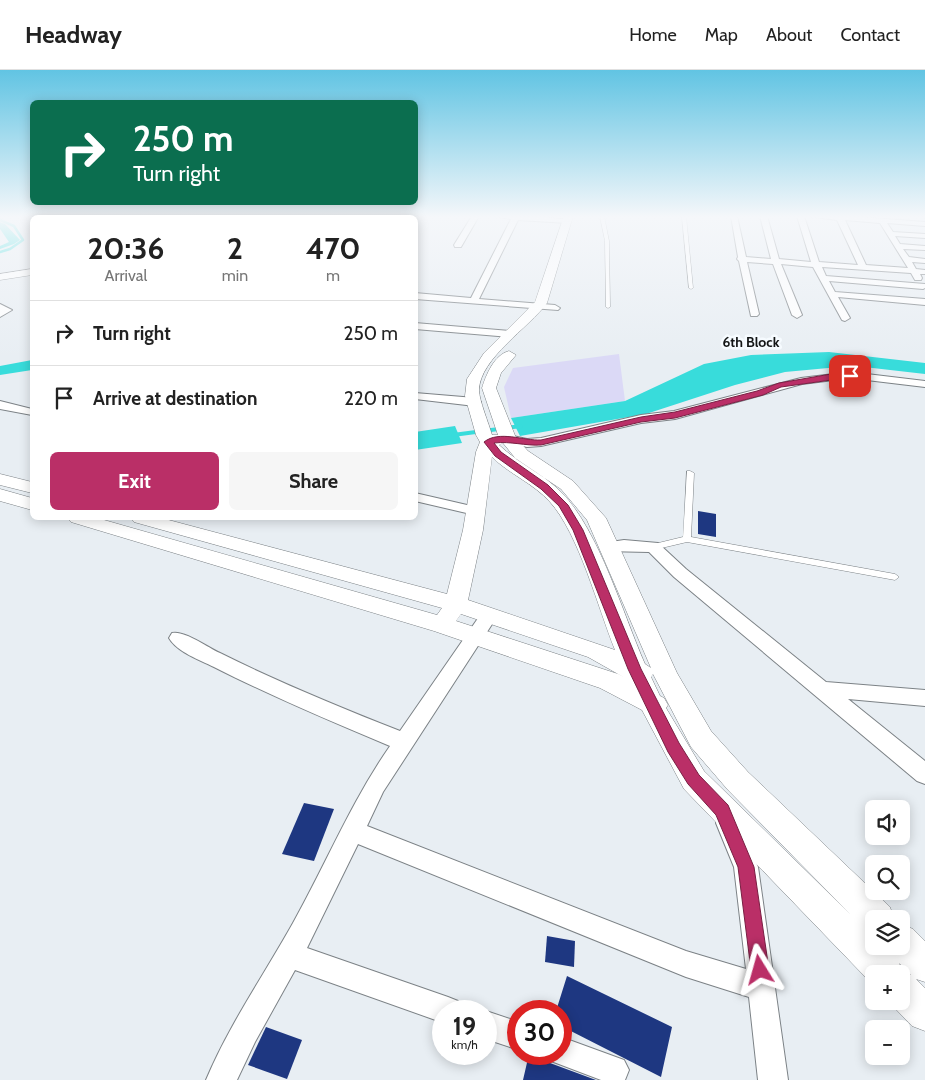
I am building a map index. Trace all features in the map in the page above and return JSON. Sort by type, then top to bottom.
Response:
[{"type":"street","points":[[474,300],[493,263]]},
{"type":"street","points":[[555,263],[539,306],[482,365],[471,389],[475,402],[495,432],[522,455],[567,485],[596,518],[676,692],[701,739],[738,781],[869,910]]},
{"type":"street","points":[[545,319],[555,308],[564,263]]},
{"type":"street","points":[[743,263],[754,314]]},
{"type":"street","points":[[777,263],[797,315]]},
{"type":"street","points":[[804,263],[925,272]]},
{"type":"street","points":[[861,263],[863,268]]},
{"type":"street","points":[[909,263],[924,288]]},
{"type":"street","points":[[816,264],[845,318]]},
{"type":"street","points":[[0,275],[30,271]]},
{"type":"street","points":[[823,278],[924,288]]},
{"type":"street","points":[[832,294],[925,302]]},
{"type":"street","points":[[418,298],[474,300],[555,308]]},
{"type":"street","points":[[0,307],[7,310],[0,314]]},
{"type":"street","points":[[418,326],[511,334]]},
{"type":"street","points":[[534,329],[494,372],[489,388],[498,454],[544,487],[563,505],[578,530],[634,669],[674,748],[694,780],[877,965]]},
{"type":"street","points":[[495,432],[527,443],[541,442],[641,419],[675,415],[760,393],[779,385],[831,377],[850,376],[925,384]]},
{"type":"street","points":[[418,396],[475,402]]},
{"type":"street","points":[[3,408],[30,412]]},
{"type":"street","points":[[442,624],[456,604],[475,511],[484,452],[495,432]]},
{"type":"street","points":[[0,479],[30,487]]},
{"type":"street","points":[[0,495],[30,503]]},
{"type":"street","points":[[418,499],[475,511]]},
{"type":"street","points":[[85,520],[442,624],[609,681],[650,702],[696,730]]},
{"type":"street","points":[[148,520],[456,604],[596,651],[676,692]]},
{"type":"street","points":[[609,547],[653,547],[680,573],[925,774]]},
{"type":"street","points":[[221,1080],[245,1032],[289,955],[375,785],[489,615]]},
{"type":"street","points":[[178,638],[191,647],[268,686],[404,742]]},
{"type":"street","points":[[822,689],[925,698]]},
{"type":"street","points":[[722,810],[746,867],[773,1080]]},
{"type":"street","points":[[352,831],[686,964],[762,987]]},
{"type":"street","points":[[910,951],[925,965]]},
{"type":"street","points":[[289,955],[432,1005]]},
{"type":"street","points":[[910,998],[925,1013]]},
{"type":"street","points":[[572,1055],[614,1070]]},
{"type":"lane","points":[[607,263],[608,307]]},
{"type":"lane","points":[[689,263],[691,288]]},
{"type":"lane","points":[[687,539],[690,473]]},
{"type":"lane","points":[[653,547],[687,539],[895,577]]},
{"type":"shaded area","points":[[619,354],[625,401],[511,418],[504,387],[513,368]]},
{"type":"water","points":[[829,352],[925,363],[925,374],[864,367],[839,367],[785,372],[735,385],[646,414],[520,436],[511,418],[625,401],[704,364],[751,355]]},
{"type":"water","points":[[30,360],[30,370],[0,375],[0,366]]},
{"type":"water","points":[[455,426],[462,443],[418,450],[418,432]]},
{"type":"building","points":[[698,511],[716,514],[716,537],[698,534]]},
{"type":"building","points":[[304,803],[334,809],[314,861],[282,854]]},
{"type":"building","points":[[547,936],[575,941],[574,967],[545,962]]},
{"type":"building","points":[[567,976],[672,1027],[661,1077],[572,1032],[572,1000],[559,1000]]},
{"type":"building","points":[[266,1027],[302,1040],[287,1079],[248,1065]]},
{"type":"building","points":[[526,1065],[555,1065],[596,1080],[523,1080]]},
{"type":"waterway","points":[[453,435],[521,426]]},
{"type":"district","name":"6th Block","points":[[751,342]]},
{"type":"route","points":[[760,970],[746,867],[722,810],[694,780],[674,748],[650,702],[634,669],[578,530],[563,505],[544,487],[498,454],[489,442],[508,439],[527,443],[541,442],[641,419],[675,415],[760,393],[779,385],[850,376]]}]
